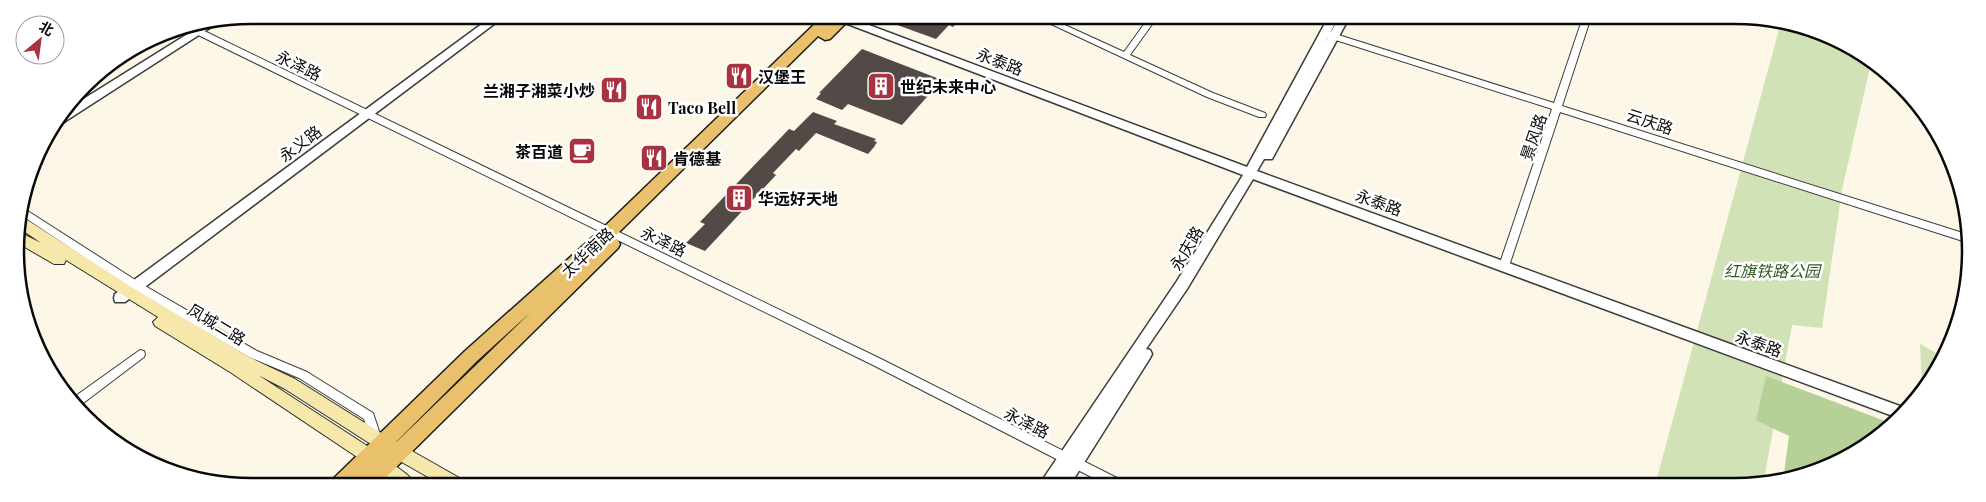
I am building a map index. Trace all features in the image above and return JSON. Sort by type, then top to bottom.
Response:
[{"type":"main road","name":"太华南路","points":[[372,478],[615,234],[831,24]]},
{"type":"main road","name":"凤城二路","points":[[25,226],[52,245],[128,292],[244,361],[290,384],[379,440],[445,478]]},
{"type":"main road","name":"太华南路","points":[[347,478],[369,456],[379,440],[471,356],[615,234]]},
{"type":"main road","name":"凤城二路","points":[[24,240],[128,292],[235,368],[369,456],[397,478]]},
{"type":"street","name":"永义路","points":[[128,292],[365,114],[489,24]]},
{"type":"street","name":"永泰路","points":[[860,24],[1254,174],[1897,411]]},
{"type":"street","points":[[1057,24],[1210,95],[1262,115]]},
{"type":"street","points":[[1125,56],[1148,24]]},
{"type":"street","name":"永庆路","points":[[1329,35],[1332,24]]},
{"type":"street","name":"永庆路","points":[[1067,478],[1254,174],[1329,35],[1338,24]]},
{"type":"street","name":"景风路","points":[[1504,266],[1585,24]]},
{"type":"street","points":[[81,100],[195,30]]},
{"type":"street","points":[[73,111],[195,30]]},
{"type":"street","name":"永泽路","points":[[198,30],[365,114],[877,362],[1105,478]]},
{"type":"street","name":"云庆路","points":[[1329,35],[1962,237]]},
{"type":"street","name":"永庆路","points":[[1050,478],[1182,285],[1254,174]]},
{"type":"street","points":[[27,215],[128,292]]},
{"type":"street","points":[[79,400],[140,354]]},
{"type":"green space","name":"红旗铁路公园","points":[[1779,28],[1794,31],[1836,47],[1870,69],[1842,190],[1822,328],[1792,325],[1765,476],[1750,478],[1657,478]]},
{"type":"green space","points":[[1920,344],[1938,354],[1922,380]]},
{"type":"green space","points":[[1766,376],[1886,421],[1861,440],[1836,455],[1784,473],[1789,436],[1756,420]]},
{"type":"building","points":[[895,24],[956,24],[953,27],[949,25],[936,39]]},
{"type":"building","name":"世纪未来中心","points":[[862,49],[942,80],[902,125],[848,104],[842,110],[816,99],[821,93],[819,93]]},
{"type":"building","name":"华远好天地","points":[[813,112],[837,121],[834,124],[876,139],[874,141],[877,142],[868,154],[816,133],[799,151],[796,149],[773,173],[776,175],[705,251],[686,243],[705,224],[700,222],[789,129],[794,131]]},
{"type":"place","name":"汉堡王","points":[[739,76]]},
{"type":"place","name":"世纪未来中心","points":[[881,86]]},
{"type":"place","name":"兰湘子湘菜小炒","points":[[614,90]]},
{"type":"place","name":"Taco Bell","points":[[649,107]]},
{"type":"place","name":"茶百道","points":[[582,151]]},
{"type":"place","name":"肯德基","points":[[654,158]]},
{"type":"place","name":"华远好天地","points":[[739,198]]}]
